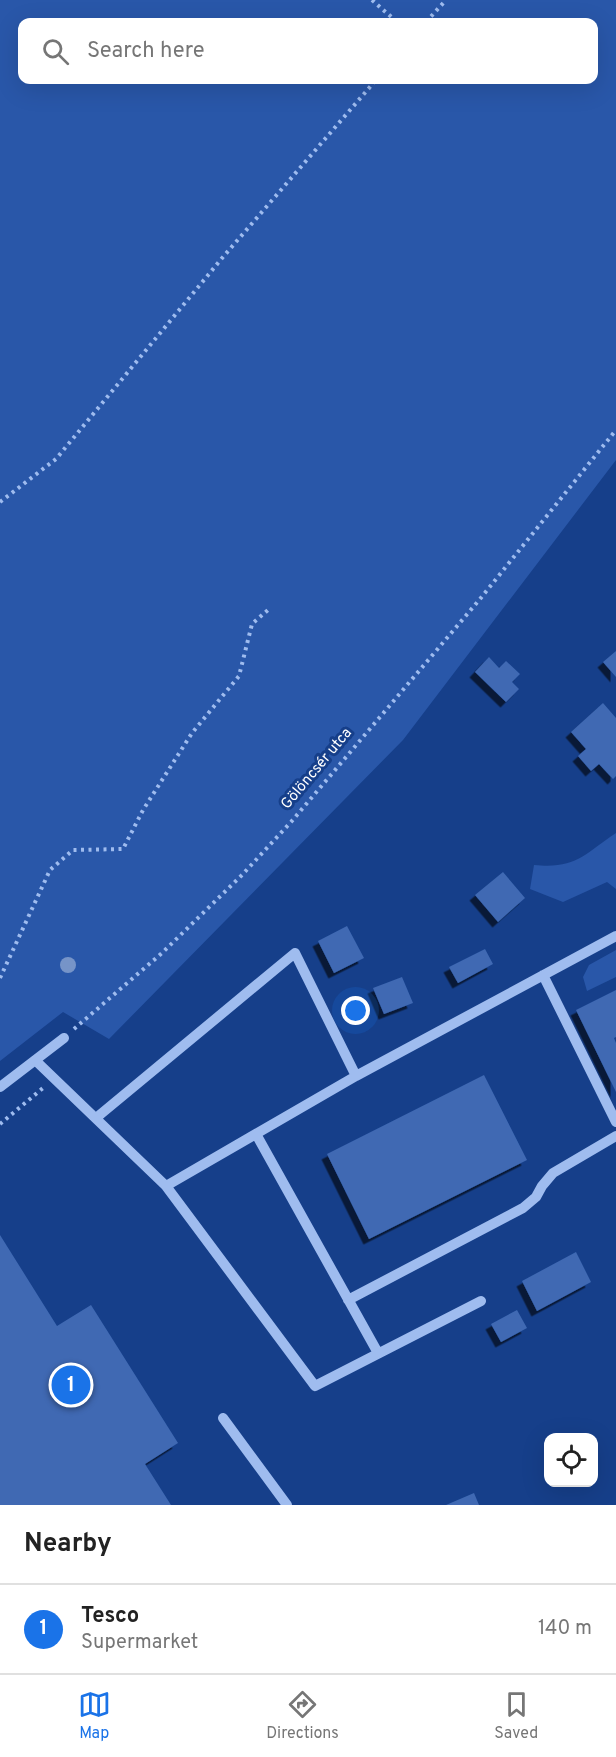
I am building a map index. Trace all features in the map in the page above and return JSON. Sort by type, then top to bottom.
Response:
[{"type":"street","points":[[166,1186],[356,1076],[616,936]]},
{"type":"street","points":[[96,1118],[295,953],[356,1076]]},
{"type":"street","points":[[543,975],[616,1122]]},
{"type":"street","points":[[0,1087],[64,1038]]},
{"type":"street","points":[[36,1061],[166,1186],[315,1386],[481,1301]]},
{"type":"street","points":[[256,1134],[378,1353]]},
{"type":"street","points":[[348,1300],[523,1208],[536,1197],[554,1173],[616,1136]]},
{"type":"street","points":[[223,1418],[287,1505]]},
{"type":"path","points":[[372,0],[392,18]]},
{"type":"path","points":[[430,18],[446,0]]},
{"type":"path","points":[[0,502],[56,459],[223,257],[373,84]]},
{"type":"path","name":"Gölöncsér utca","points":[[64,1038],[162,953],[242,875],[291,822],[480,598],[616,430]]},
{"type":"path","points":[[0,978],[50,870],[73,850],[123,849],[143,810],[192,733],[239,676],[252,624],[269,609]]},
{"type":"path","points":[[0,1124],[55,1079]]},
{"type":"shaded area","points":[[0,0],[616,0],[616,460],[403,740],[109,1039],[63,1012],[0,1061]]},
{"type":"shaded area","points":[[616,833],[616,889],[607,882],[563,902],[530,889],[534,865],[560,865],[578,859]]},
{"type":"shaded area","points":[[616,950],[616,977],[587,991],[583,977],[589,965]]},
{"type":"building","points":[[616,651],[616,677],[603,662]]},
{"type":"building","points":[[489,657],[499,668],[506,661],[520,674],[512,682],[519,689],[506,702],[475,672]]},
{"type":"building","points":[[603,703],[616,718],[616,776],[613,779],[599,764],[591,771],[578,756],[586,749],[571,732]]},
{"type":"building","points":[[503,872],[525,898],[498,922],[475,895]]},
{"type":"building","points":[[347,926],[364,958],[334,973],[318,941]]},
{"type":"building","points":[[485,949],[493,964],[458,983],[449,967]]},
{"type":"building","points":[[402,977],[413,1003],[384,1014],[373,988]]},
{"type":"building","points":[[616,990],[616,1037],[614,1038],[616,1043],[616,1092],[576,1010]]},
{"type":"building","points":[[484,1075],[527,1160],[369,1239],[327,1154]]},
{"type":"building","points":[[0,1235],[57,1326],[91,1305],[178,1443],[145,1464],[171,1505],[0,1505]]},
{"type":"building","points":[[576,1252],[591,1282],[537,1311],[522,1281]]},
{"type":"building","points":[[517,1310],[527,1328],[501,1342],[491,1324]]},
{"type":"building","points":[[474,1493],[479,1505],[446,1505]]},
{"type":"place","name":"Tesco","points":[[71,1385]]}]
